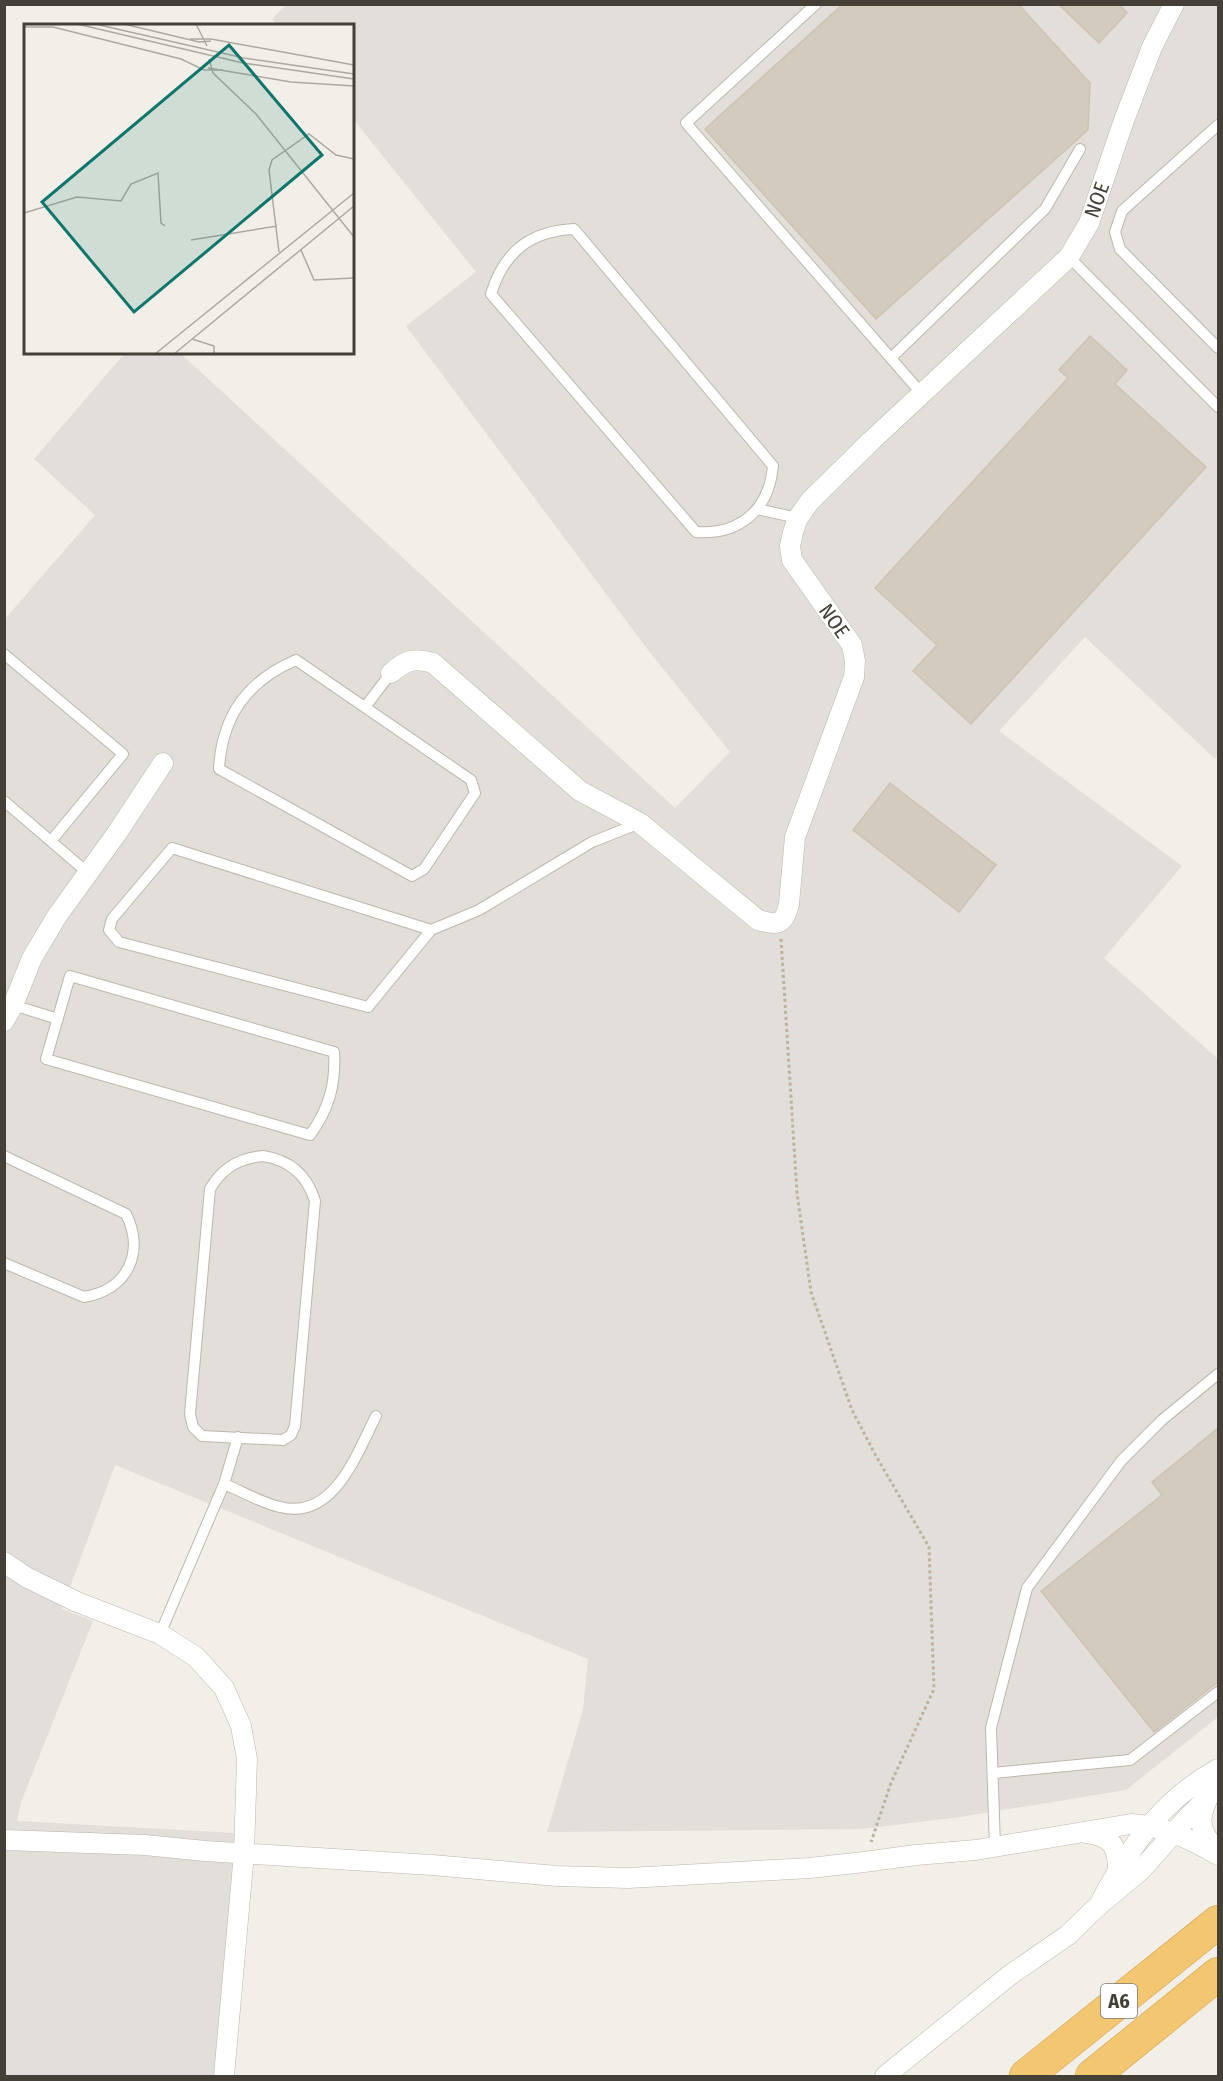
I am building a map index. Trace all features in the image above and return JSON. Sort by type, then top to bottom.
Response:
[{"type":"highway","name":"Α6","points":[[1026,2076],[1216,1924]]},
{"type":"highway","name":"Α6","points":[[1092,2076],[1218,1974]]},
{"type":"street","name":"NOE","points":[[780,922],[787,915],[789,904],[795,837],[854,677],[855,661],[852,645],[792,560],[790,546],[798,518],[810,501],[922,393],[1069,257],[1089,223],[1152,47],[1174,4]]},
{"type":"street","points":[[392,673],[404,662],[419,660],[434,663],[580,790],[640,823],[758,920],[773,924],[780,922]]},
{"type":"street","points":[[9,1012],[32,958],[57,916],[117,833],[163,763]]},
{"type":"street","points":[[4,1562],[77,1602],[160,1634],[196,1657],[224,1688],[241,1726],[247,1759],[244,1853],[224,2076]]},
{"type":"street","points":[[1098,1906],[1118,1870],[1149,1825],[1181,1793],[1198,1780],[1218,1770]]},
{"type":"street","points":[[885,2076],[1010,1975],[1068,1935],[1141,1870],[1214,1790]]},
{"type":"street","points":[[1214,1790],[1201,1812],[1202,1827],[1218,1853]]},
{"type":"street","points":[[4,1840],[145,1845],[432,1864],[557,1876],[628,1878],[810,1868],[995,1847],[1131,1824],[1149,1825],[1176,1832],[1218,1853]]},
{"type":"street","points":[[1079,1833],[1094,1834],[1114,1844],[1118,1852],[1118,1870]]},
{"type":"lane","points":[[816,4],[686,123],[922,393]]},
{"type":"lane","points":[[1218,125],[1122,211],[1115,232],[1120,249],[1218,348]]},
{"type":"lane","points":[[891,358],[1045,209],[1080,148]]},
{"type":"lane","points":[[560,230],[574,230],[773,466],[769,489],[757,509],[749,518],[729,529],[707,533],[696,532],[491,294],[502,266],[511,255],[534,238],[560,230]]},
{"type":"lane","points":[[1069,257],[1218,407]]},
{"type":"lane","points":[[757,509],[798,518]]},
{"type":"lane","points":[[4,654],[123,754],[51,841]]},
{"type":"lane","points":[[296,660],[365,707],[471,780],[475,793],[424,869],[412,876],[219,769],[223,737],[236,708],[245,695],[268,674],[296,660]]},
{"type":"lane","points":[[365,707],[392,673]]},
{"type":"lane","points":[[4,801],[88,873]]},
{"type":"lane","points":[[430,930],[172,848],[112,919],[109,930],[119,942],[368,1007],[430,930],[479,910],[592,842],[640,823]]},
{"type":"lane","points":[[70,976],[334,1052],[334,1076],[330,1099],[310,1135],[46,1059],[58,1019],[70,976]]},
{"type":"lane","points":[[9,1012],[58,1019]]},
{"type":"lane","points":[[4,1156],[126,1214],[134,1235],[135,1246],[129,1268],[115,1285],[95,1295],[84,1297],[4,1263]]},
{"type":"lane","points":[[263,1156],[281,1160],[297,1170],[312,1189],[315,1201],[295,1426],[291,1435],[283,1440],[238,1437],[202,1436],[194,1427],[190,1414],[195,1355],[210,1189],[231,1165],[240,1160],[263,1156]]},
{"type":"lane","points":[[995,1847],[991,1728],[1027,1587],[1121,1461],[1161,1420],[1218,1374]]},
{"type":"lane","points":[[224,1484],[281,1508],[303,1508],[326,1498],[341,1484],[376,1416]]},
{"type":"lane","points":[[160,1634],[224,1484],[238,1437]]},
{"type":"lane","points":[[993,1773],[1130,1760],[1218,1692]]},
{"type":"path","points":[[780,922],[797,1192],[811,1292],[852,1410],[929,1547],[934,1689],[891,1783],[864,1862]]},
{"type":"shaded area","points":[[287,4],[1218,5],[1218,755],[1215,759],[1085,637],[999,731],[1182,866],[1104,958],[1218,1059],[1218,1717],[1126,1790],[960,1817],[862,1829],[547,1832],[583,1710],[588,1659],[115,1465],[62,1609],[93,1621],[21,1802],[17,1821],[235,1833],[235,1862],[215,2076],[5,2076],[5,619],[95,515],[34,459],[124,354],[181,354],[675,808],[730,752],[648,650],[406,326],[476,272],[354,120],[354,24],[277,24],[272,19]]},
{"type":"building","points":[[843,4],[1018,4],[1090,83],[1088,130],[876,319],[705,129]]},
{"type":"building","points":[[1058,4],[1119,4],[1127,13],[1099,43]]},
{"type":"building","points":[[1090,336],[1127,370],[1115,384],[1206,467],[971,724],[913,671],[937,645],[875,588],[1068,378],[1059,370]]},
{"type":"building","points":[[890,783],[996,865],[959,912],[853,830]]},
{"type":"building","points":[[1218,1428],[1218,1682],[1154,1732],[1041,1591],[1162,1495],[1152,1482]]}]
